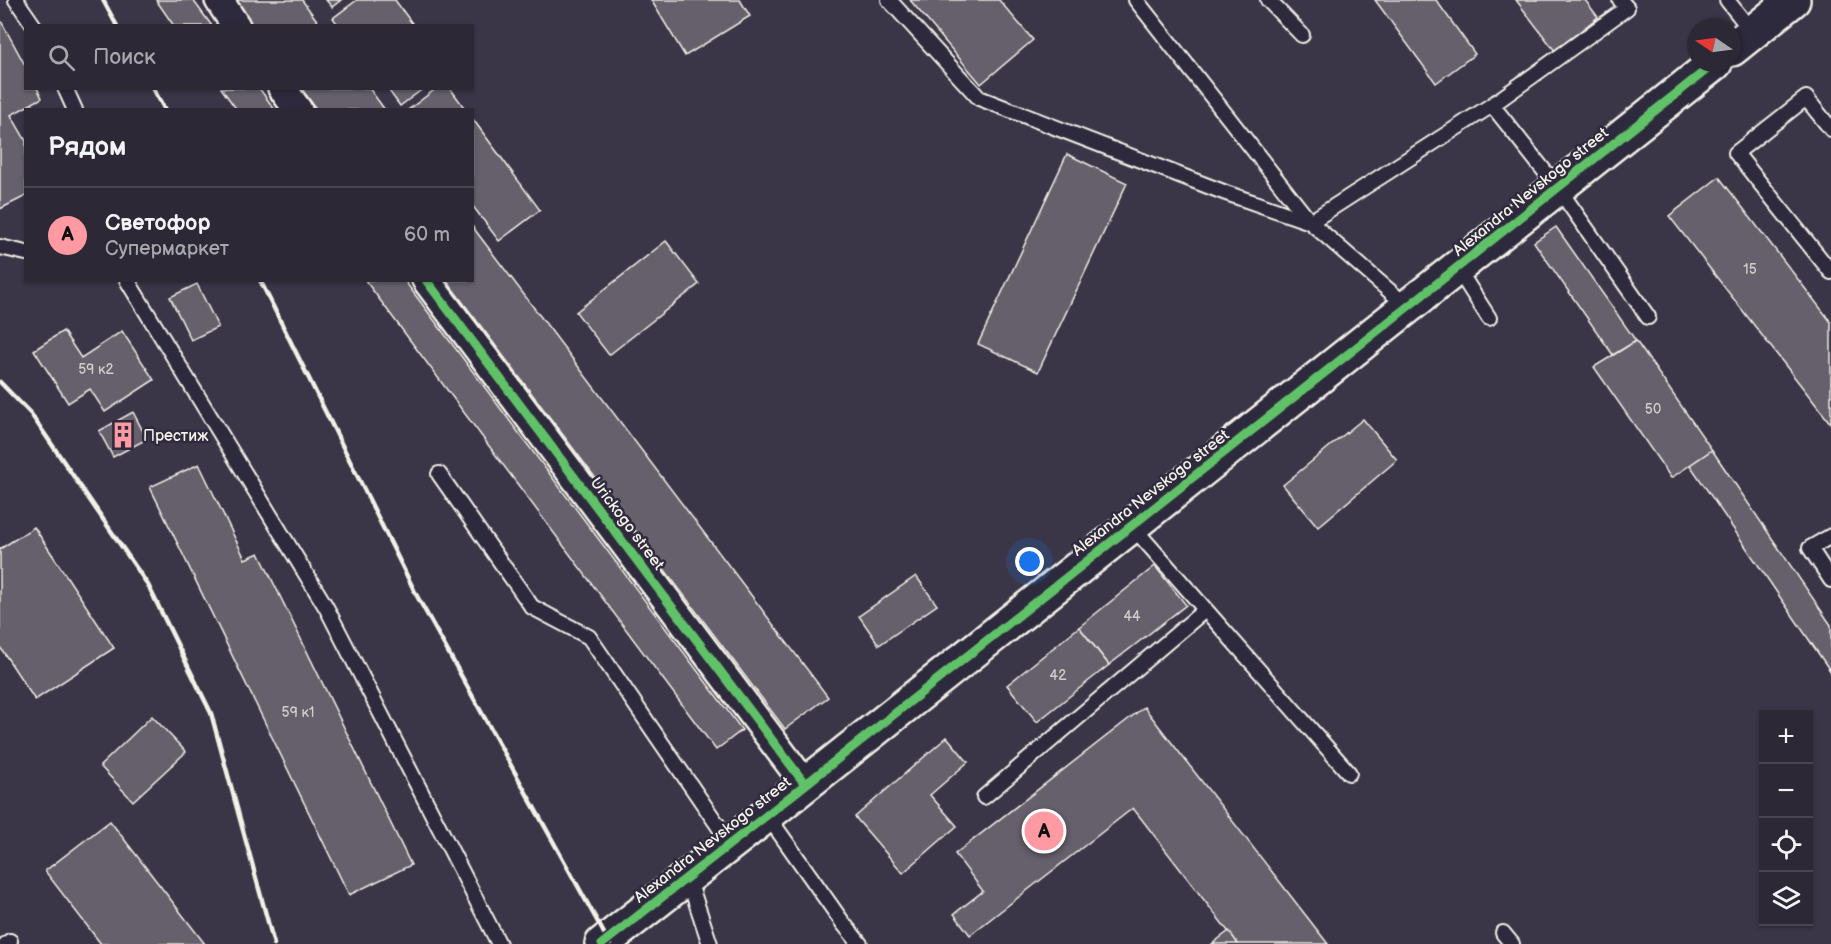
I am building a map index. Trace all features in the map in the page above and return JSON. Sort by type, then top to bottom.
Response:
[{"type":"street","points":[[219,0],[235,24]]},
{"type":"street","points":[[1742,41],[1793,0]]},
{"type":"street","name":"Alexandra Nevskogo street","points":[[602,944],[1704,72]]},
{"type":"street","points":[[283,90],[297,108]]},
{"type":"street","name":"Urickogo street","points":[[428,282],[805,784]]},
{"type":"lane","points":[[16,0],[33,24]]},
{"type":"lane","points":[[889,0],[979,98],[1226,193],[1310,222]]},
{"type":"lane","points":[[1136,0],[1310,222],[1408,307]]},
{"type":"lane","points":[[1268,0],[1302,35]]},
{"type":"lane","points":[[1727,0],[1742,41]]},
{"type":"lane","points":[[1310,222],[1492,105],[1628,3]]},
{"type":"lane","points":[[66,90],[74,108]]},
{"type":"lane","points":[[1831,129],[1806,98],[1736,153],[1831,272]]},
{"type":"lane","points":[[1492,105],[1558,188],[1647,318]]},
{"type":"lane","points":[[0,248],[24,253]]},
{"type":"lane","points":[[1457,268],[1490,318]]},
{"type":"lane","points":[[128,282],[327,607],[500,944]]},
{"type":"lane","points":[[439,474],[532,607],[589,637],[730,843]]},
{"type":"lane","points":[[1132,526],[1349,773]]},
{"type":"lane","points":[[1831,536],[1810,548],[1831,580]]},
{"type":"lane","points":[[984,797],[1205,610]]},
{"type":"lane","points":[[767,815],[860,944]]},
{"type":"lane","points":[[688,877],[710,944]]},
{"type":"building","points":[[156,0],[193,0],[211,24],[173,24]]},
{"type":"building","points":[[234,0],[302,0],[320,24],[252,24]]},
{"type":"building","points":[[326,0],[341,0],[332,7]]},
{"type":"building","points":[[357,0],[395,0],[413,24],[338,24],[333,18]]},
{"type":"building","points":[[651,0],[740,0],[750,16],[685,56]]},
{"type":"building","points":[[910,0],[999,0],[1033,40],[981,84]]},
{"type":"building","points":[[1375,0],[1436,0],[1475,54],[1436,83]]},
{"type":"building","points":[[1516,0],[1585,0],[1598,17],[1555,51]]},
{"type":"building","points":[[0,19],[24,63],[24,90],[38,90],[42,98],[11,115],[24,138],[24,197],[0,209]]},
{"type":"building","points":[[222,90],[260,90],[274,108],[236,108]]},
{"type":"building","points":[[302,90],[370,90],[384,108],[316,108]]},
{"type":"building","points":[[388,90],[421,90],[400,106]]},
{"type":"building","points":[[434,90],[451,90],[465,108],[411,108]]},
{"type":"building","points":[[474,121],[540,210],[499,241],[474,208]]},
{"type":"building","points":[[1067,154],[1127,183],[1038,372],[978,344]]},
{"type":"building","points":[[1719,177],[1831,322],[1831,424],[1669,216]]},
{"type":"building","points":[[1556,227],[1636,341],[1613,355],[1534,242]]},
{"type":"building","points":[[474,229],[828,697],[785,729],[448,282],[474,282]]},
{"type":"building","points":[[666,241],[699,284],[609,355],[576,312]]},
{"type":"building","points":[[366,282],[406,282],[742,730],[716,750]]},
{"type":"building","points":[[197,284],[218,327],[191,340],[170,297]]},
{"type":"building","points":[[63,331],[81,358],[122,331],[154,380],[105,412],[90,389],[68,403],[34,350]]},
{"type":"building","points":[[1636,341],[1712,450],[1671,478],[1594,367]]},
{"type":"building","name":"Престиж","points":[[133,412],[147,439],[113,457],[99,431]]},
{"type":"building","points":[[1363,419],[1397,460],[1318,527],[1283,485]]},
{"type":"building","points":[[1712,450],[1831,625],[1831,672],[1690,465]]},
{"type":"building","points":[[199,464],[245,559],[259,553],[411,865],[349,895],[150,487]]},
{"type":"building","points":[[34,527],[114,648],[35,700],[0,647],[0,549]]},
{"type":"building","points":[[1155,566],[1186,605],[1109,665],[1079,627]]},
{"type":"building","points":[[916,576],[937,605],[879,645],[859,616]]},
{"type":"building","points":[[1079,627],[1109,665],[1037,722],[1007,685]]},
{"type":"building","points":[[1144,707],[1328,944],[1238,944],[1133,808],[970,935],[954,914],[983,891],[955,854]]},
{"type":"building","points":[[152,716],[186,752],[133,801],[100,766]]},
{"type":"building","points":[[947,737],[968,762],[930,795],[957,826],[903,873],[855,817]]},
{"type":"building","points":[[110,821],[205,944],[101,944],[45,871]]},
{"type":"building","points":[[1229,931],[1238,944],[1212,944]]},
{"type":"railway","points":[[103,0],[116,24]]},
{"type":"railway","points":[[154,90],[164,108]]},
{"type":"railway","points":[[261,282],[417,596],[610,944]]},
{"type":"railway","points":[[0,382],[31,414],[148,585],[211,713],[274,944]]},
{"type":"cycle path","points":[[602,944],[1704,72]]},
{"type":"cycle path","points":[[428,282],[805,784]]},
{"type":"place","name":"Престиж","points":[[123,435]]},
{"type":"place","name":"Светофор","points":[[1044,831]]}]
